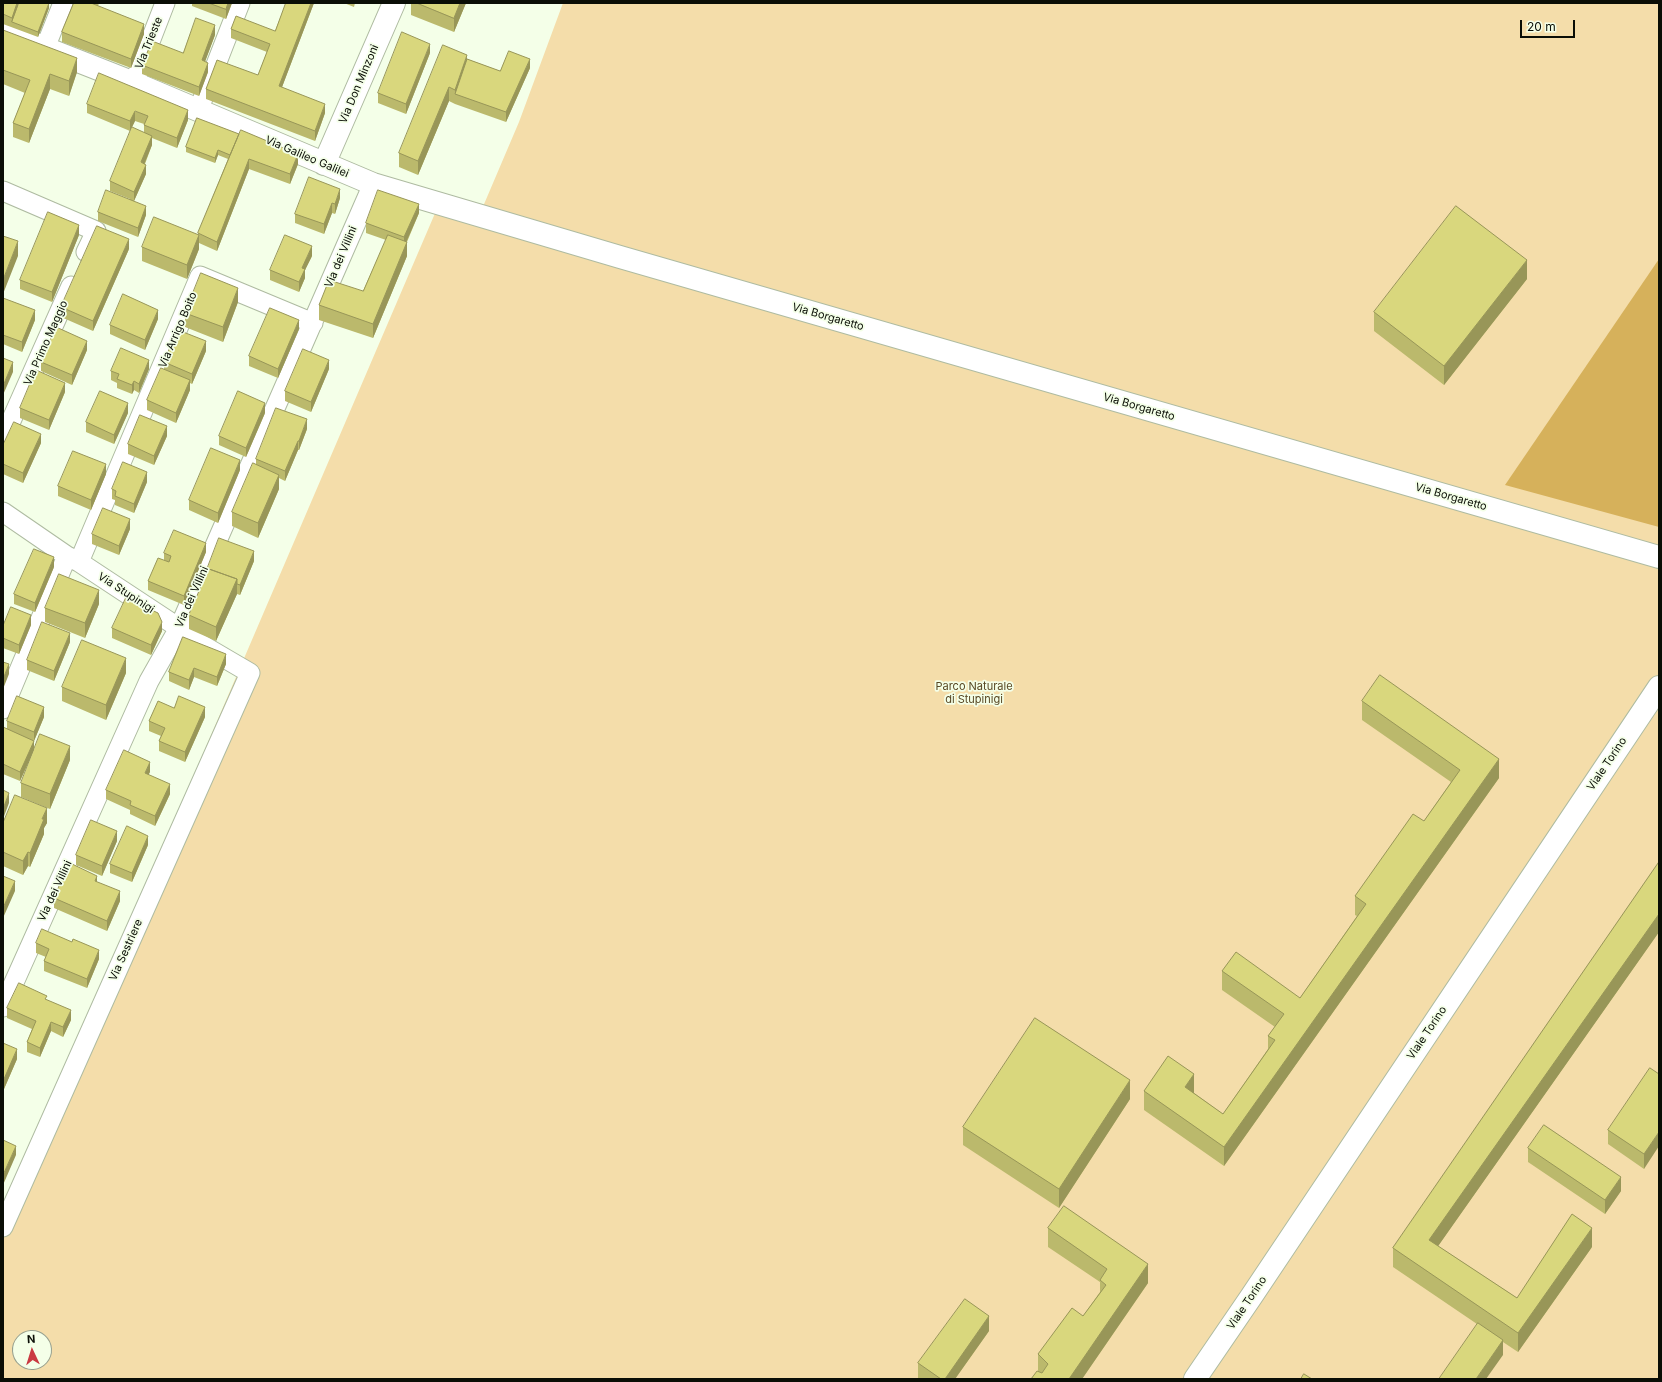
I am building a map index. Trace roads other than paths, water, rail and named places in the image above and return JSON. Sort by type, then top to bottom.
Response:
[{"type":"street","points":[[45,48],[63,3]]},
{"type":"street","name":"Via Trieste","points":[[134,83],[165,3]]},
{"type":"street","points":[[198,111],[240,3]]},
{"type":"street","name":"Via Don Minzoni","points":[[324,164],[394,3]]},
{"type":"street","name":"Via Galileo Galilei","points":[[3,29],[45,48],[134,83],[373,184],[620,257]]},
{"type":"street","name":"Via dei Villini","points":[[3,1007],[149,681],[179,628],[373,184]]},
{"type":"street","name":"Via Primo Maggio","points":[[3,191],[96,231],[3,439]]},
{"type":"street","name":"Via Borgaretto","points":[[620,257],[1659,557]]},
{"type":"street","name":"Via Arrigo Boito","points":[[73,559],[200,276],[312,323]]},
{"type":"street","name":"Via Stupinigi","points":[[3,512],[179,628],[192,639],[250,673]]},
{"type":"street","points":[[3,709],[73,559]]},
{"type":"street","name":"Via Sestriere","points":[[3,1227],[250,673]]},
{"type":"street","name":"Viale Torino","points":[[1195,1379],[1659,687]]},
{"type":"park label","name":"Parco Naturale di Stupinigi","points":[[974,693]]}]
